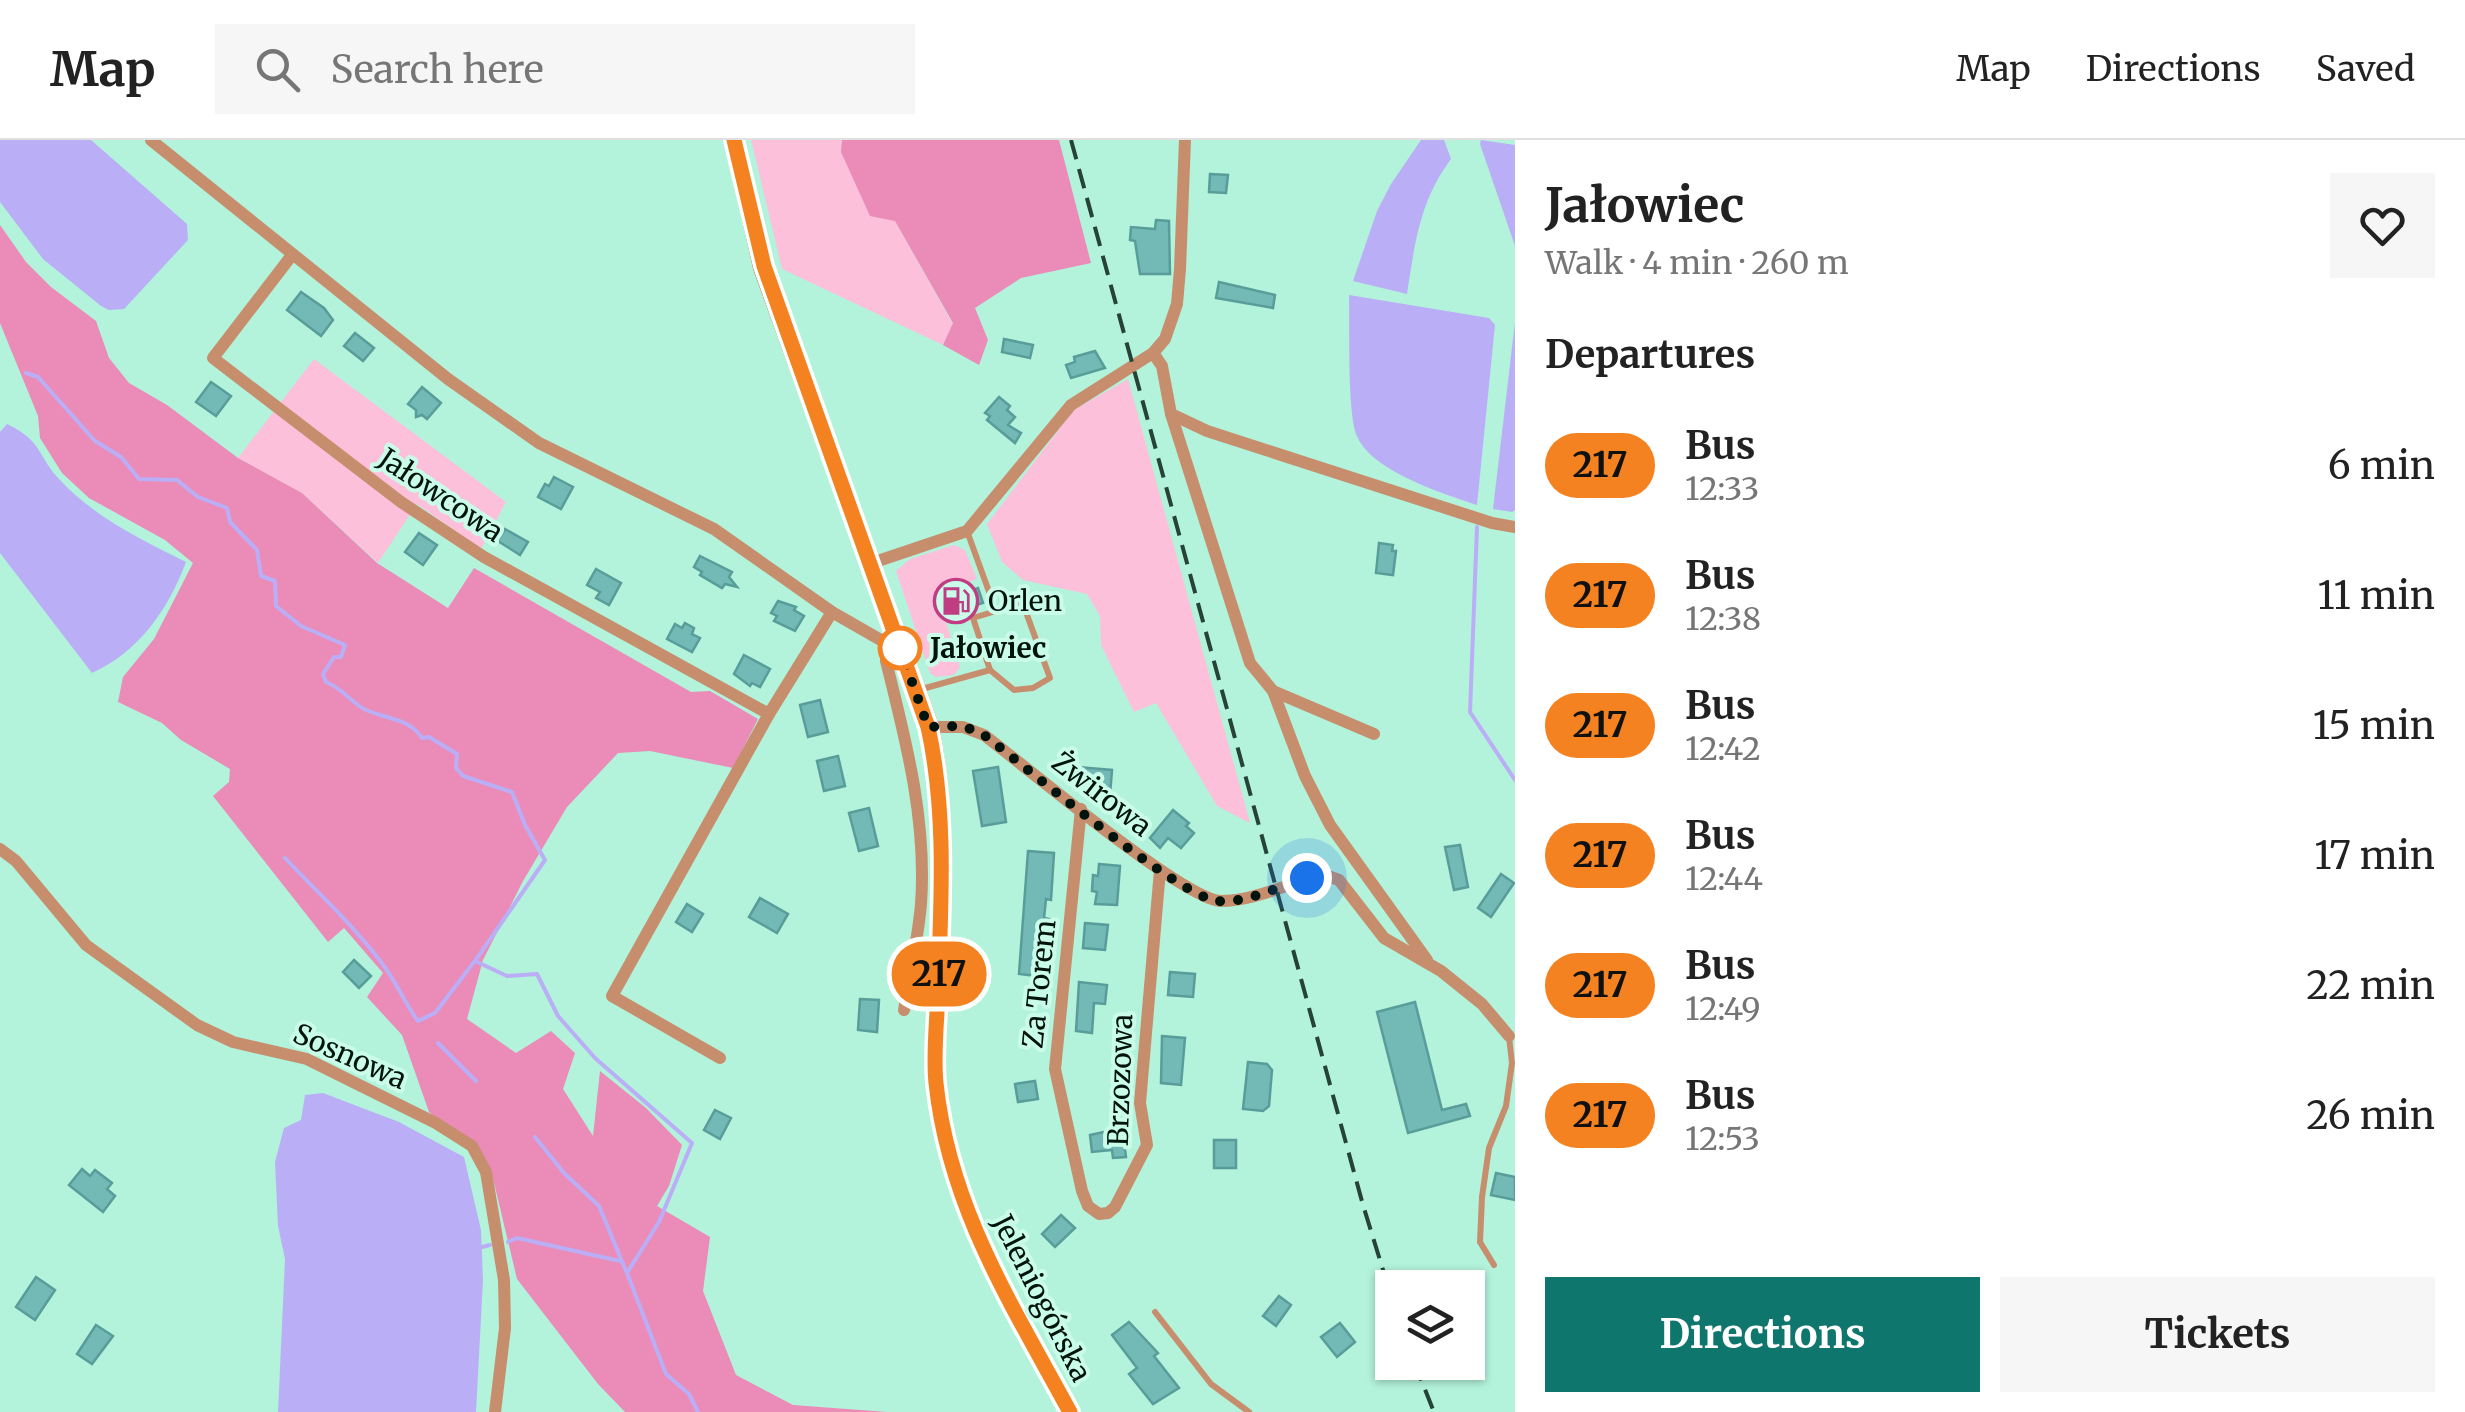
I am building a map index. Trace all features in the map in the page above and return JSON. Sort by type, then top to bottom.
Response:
[{"type":"main road","name":"Jeleniogórska","points":[[734,140],[764,266],[869,564],[893,645],[916,691],[939,774],[936,1079],[944,1140],[959,1194],[983,1248],[1070,1412]]},
{"type":"street","points":[[151,140],[448,379],[539,443],[714,529],[832,612],[893,645],[886,661],[913,770],[920,846],[921,903],[904,1010]]},
{"type":"street","points":[[869,564],[967,531],[1070,405],[1153,353],[1165,339],[1177,304],[1185,140]]},
{"type":"street","name":"Jałowcowa","points":[[292,255],[213,358],[401,502],[484,557],[768,714]]},
{"type":"street","points":[[1153,353],[1162,366],[1172,414],[1250,663],[1273,691],[1306,776],[1330,824],[1431,966],[1482,1004],[1509,1036]]},
{"type":"street","points":[[1172,414],[1207,431],[1515,528]]},
{"type":"street","points":[[720,1058],[612,996],[768,714],[832,612]]},
{"type":"street","points":[[1273,691],[1374,734]]},
{"type":"street","name":"Żwirowa","points":[[928,727],[963,726],[984,735],[1160,870],[1208,899],[1245,897],[1325,874],[1339,880],[1384,938],[1431,966]]},
{"type":"street","name":"Za Torem","points":[[1081,810],[1055,1069],[1082,1192],[1088,1206],[1099,1214]]},
{"type":"street","name":"Sosnowa","points":[[0,850],[16,861],[86,946],[197,1025],[233,1042],[307,1059],[434,1122],[472,1146],[486,1172],[504,1280],[505,1328],[496,1412]]},
{"type":"street","name":"Brzozowa","points":[[1099,1214],[1115,1207],[1147,1145],[1140,1103],[1160,870]]},
{"type":"lane","points":[[967,531],[996,611]]},
{"type":"lane","points":[[1023,604],[1050,678],[1033,688],[1014,690],[990,670],[973,618],[1023,604]]},
{"type":"lane","points":[[916,691],[990,670]]},
{"type":"lane","points":[[1494,1266],[1480,1242],[1482,1197],[1490,1148],[1506,1106],[1512,1063],[1509,1036]]},
{"type":"lane","points":[[1155,1312],[1211,1384],[1250,1412]]},
{"type":"shaded area","points":[[0,140],[91,140],[187,224],[188,240],[124,309],[101,306],[43,259],[0,202]]},
{"type":"shaded area","points":[[751,140],[842,140],[841,152],[895,221],[953,324],[943,345],[782,269]]},
{"type":"shaded area","points":[[842,140],[1059,140],[1091,263],[1021,278],[975,308],[988,340],[979,365],[943,345],[953,323],[895,221],[870,216],[841,152]]},
{"type":"shaded area","points":[[1421,140],[1444,140],[1451,159],[1425,207],[1407,294],[1353,281],[1377,211]]},
{"type":"shaded area","points":[[1481,140],[1515,145],[1515,246],[1480,144]]},
{"type":"shaded area","points":[[0,225],[26,262],[51,287],[96,321],[109,358],[129,383],[167,405],[238,458],[302,493],[377,563],[448,608],[474,568],[691,692],[710,691],[758,719],[733,768],[650,751],[618,753],[567,807],[523,881],[483,960],[467,1019],[516,1053],[551,1031],[575,1053],[563,1089],[593,1136],[600,1071],[646,1108],[682,1145],[669,1186],[657,1206],[710,1237],[703,1291],[736,1375],[793,1405],[887,1412],[625,1412],[598,1384],[517,1279],[491,1170],[429,1112],[402,1035],[367,997],[383,973],[344,928],[328,942],[213,796],[229,782],[230,769],[181,740],[162,723],[118,702],[123,677],[154,639],[193,563],[165,540],[89,498],[62,473],[40,438],[38,416],[0,323]]},
{"type":"shaded area","points":[[1349,295],[1489,318],[1495,325],[1477,505],[1392,470],[1365,449],[1357,436],[1350,389]]},
{"type":"shaded area","points":[[1515,322],[1515,510],[1512,512],[1493,509]]},
{"type":"shaded area","points":[[314,359],[506,502],[481,549],[417,504],[378,563],[302,493],[238,458]]},
{"type":"shaded area","points":[[1128,379],[1250,823],[1217,806],[1156,703],[1134,712],[1101,645],[1100,616],[1087,594],[1023,580],[1002,562],[987,524],[1074,410]]},
{"type":"shaded area","points":[[7,424],[34,443],[52,471],[88,505],[119,527],[186,562],[171,596],[150,627],[124,653],[92,673],[0,553],[0,432]]},
{"type":"shaded area","points":[[954,545],[965,550],[977,579],[962,585],[965,592],[943,600],[960,667],[954,675],[936,677],[930,673],[896,571],[910,559]]},
{"type":"shaded area","points":[[323,1093],[399,1122],[464,1157],[481,1230],[483,1280],[476,1412],[278,1412],[285,1259],[278,1226],[275,1162],[284,1128],[301,1120],[305,1095]]},
{"type":"building","points":[[1210,174],[1228,175],[1226,193],[1209,192]]},
{"type":"building","points":[[1156,220],[1169,221],[1170,274],[1140,274],[1135,241],[1130,240],[1131,227],[1155,229]]},
{"type":"building","points":[[1219,282],[1275,295],[1273,308],[1216,298]]},
{"type":"building","points":[[301,292],[324,308],[333,320],[321,336],[287,310]]},
{"type":"building","points":[[355,333],[374,348],[363,361],[344,346]]},
{"type":"building","points":[[1004,339],[1033,345],[1030,358],[1002,352]]},
{"type":"building","points":[[1095,351],[1105,368],[1071,378],[1066,365],[1075,362],[1074,357]]},
{"type":"building","points":[[211,382],[231,396],[216,416],[196,402]]},
{"type":"building","points":[[422,387],[441,403],[427,419],[422,415],[416,417],[416,410],[408,404]]},
{"type":"building","points":[[999,397],[1015,417],[1008,425],[1021,433],[1015,443],[987,420],[990,416],[985,413]]},
{"type":"building","points":[[554,477],[573,487],[561,509],[538,497]]},
{"type":"building","points":[[505,529],[528,542],[520,555],[498,541]]},
{"type":"building","points":[[419,533],[437,545],[423,565],[405,552]]},
{"type":"building","points":[[1379,543],[1393,545],[1392,551],[1396,551],[1393,575],[1376,573]]},
{"type":"building","points":[[700,556],[732,572],[729,577],[737,587],[725,584],[722,588],[700,575],[702,572],[694,567]]},
{"type":"building","points":[[596,569],[621,583],[609,605],[596,598],[600,592],[587,585]]},
{"type":"building","points":[[978,588],[983,603],[947,614],[943,600]]},
{"type":"building","points":[[778,601],[796,607],[794,610],[804,616],[795,631],[774,621],[777,616],[771,613]]},
{"type":"building","points":[[685,623],[700,638],[692,652],[667,639],[675,624],[682,628]]},
{"type":"building","points":[[744,655],[770,669],[760,687],[752,683],[750,686],[734,674]]},
{"type":"building","points":[[820,700],[828,732],[808,737],[800,705]]},
{"type":"building","points":[[838,756],[845,786],[824,791],[817,761]]},
{"type":"building","points":[[998,767],[1006,822],[982,826],[973,771]]},
{"type":"building","points":[[1077,767],[1112,770],[1110,795],[1090,794],[1091,788],[1076,787]]},
{"type":"building","points":[[869,808],[878,846],[859,851],[849,813]]},
{"type":"building","points":[[1173,810],[1189,823],[1186,826],[1194,833],[1181,848],[1168,838],[1160,848],[1150,838]]},
{"type":"building","points":[[1460,845],[1468,887],[1454,890],[1445,847]]},
{"type":"building","points":[[1028,851],[1054,853],[1051,900],[1046,899],[1044,918],[1049,919],[1045,977],[1019,974]]},
{"type":"building","points":[[1099,864],[1120,866],[1117,905],[1095,904],[1093,875],[1098,876]]},
{"type":"building","points":[[1501,874],[1514,883],[1491,917],[1478,908]]},
{"type":"building","points":[[760,898],[788,914],[777,933],[749,917]]},
{"type":"building","points":[[687,904],[703,914],[692,932],[676,922]]},
{"type":"building","points":[[1085,923],[1108,925],[1105,950],[1083,948]]},
{"type":"building","points":[[354,960],[371,976],[359,988],[343,972]]},
{"type":"building","points":[[1170,972],[1195,974],[1193,997],[1168,995]]},
{"type":"building","points":[[1079,982],[1107,985],[1105,1004],[1094,1003],[1092,1033],[1076,1031]]},
{"type":"building","points":[[860,999],[879,1000],[877,1032],[858,1030]]},
{"type":"building","points":[[1415,1002],[1442,1110],[1466,1104],[1470,1116],[1408,1133],[1377,1012]]},
{"type":"building","points":[[1162,1036],[1185,1038],[1181,1085],[1161,1083]]},
{"type":"building","points":[[1248,1062],[1267,1064],[1272,1070],[1269,1106],[1263,1111],[1243,1109]]},
{"type":"building","points":[[1035,1081],[1038,1099],[1018,1102],[1015,1084]]},
{"type":"building","points":[[715,1110],[731,1118],[720,1139],[704,1130]]},
{"type":"building","points":[[1122,1128],[1126,1157],[1113,1158],[1112,1150],[1092,1152],[1090,1135]]},
{"type":"building","points":[[1214,1140],[1236,1140],[1236,1168],[1214,1168]]},
{"type":"building","points":[[82,1169],[90,1176],[95,1170],[112,1183],[107,1189],[115,1196],[103,1212],[69,1185]]},
{"type":"building","points":[[1496,1173],[1515,1177],[1515,1200],[1491,1195]]},
{"type":"building","points":[[1061,1215],[1075,1228],[1055,1247],[1042,1234]]},
{"type":"building","points":[[36,1277],[55,1290],[35,1320],[16,1307]]},
{"type":"building","points":[[1279,1296],[1291,1305],[1276,1326],[1263,1316]]},
{"type":"building","points":[[1129,1322],[1158,1353],[1154,1356],[1179,1388],[1153,1404],[1129,1374],[1137,1368],[1112,1335]]},
{"type":"building","points":[[1340,1323],[1355,1342],[1337,1357],[1321,1337]]},
{"type":"building","points":[[96,1325],[113,1336],[92,1364],[77,1354]]},
{"type":"waterway","points":[[26,373],[38,377],[95,441],[121,457],[139,479],[177,480],[198,497],[227,508],[230,522],[257,550],[261,576],[275,581],[276,606],[301,626],[345,645],[341,657],[334,657],[323,674],[326,682],[366,710],[404,723],[422,738],[429,737],[457,754],[456,768],[463,776],[512,792],[545,860],[475,961],[507,976],[537,974],[558,1016],[595,1058],[692,1143],[659,1222],[627,1273],[666,1374],[689,1394],[698,1412]]},
{"type":"waterway","points":[[1477,527],[1470,712],[1515,780]]},
{"type":"waterway","points":[[285,858],[370,948],[418,1021],[435,1013],[474,962]]},
{"type":"waterway","points":[[438,1043],[476,1081]]},
{"type":"waterway","points":[[535,1137],[564,1173],[599,1206],[626,1271]]},
{"type":"waterway","points":[[508,1242],[517,1238],[620,1261]]},
{"type":"waterway","points":[[482,1247],[490,1245]]},
{"type":"railway","points":[[1071,140],[1383,1270]]},
{"type":"railway","points":[[1421,1380],[1434,1412]]},
{"type":"bus line","name":"217","points":[[734,140],[756,243],[928,727],[939,774],[936,1079],[944,1140],[959,1194],[983,1248],[1070,1412]]},
{"type":"place","name":"Orlen","points":[[956,601]]},
{"type":"place","name":"Jałowiec","points":[[900,648]]},
{"type":"route","points":[[900,648],[928,727],[963,726],[984,735],[1160,870],[1200,896],[1230,900],[1307,878]]}]
